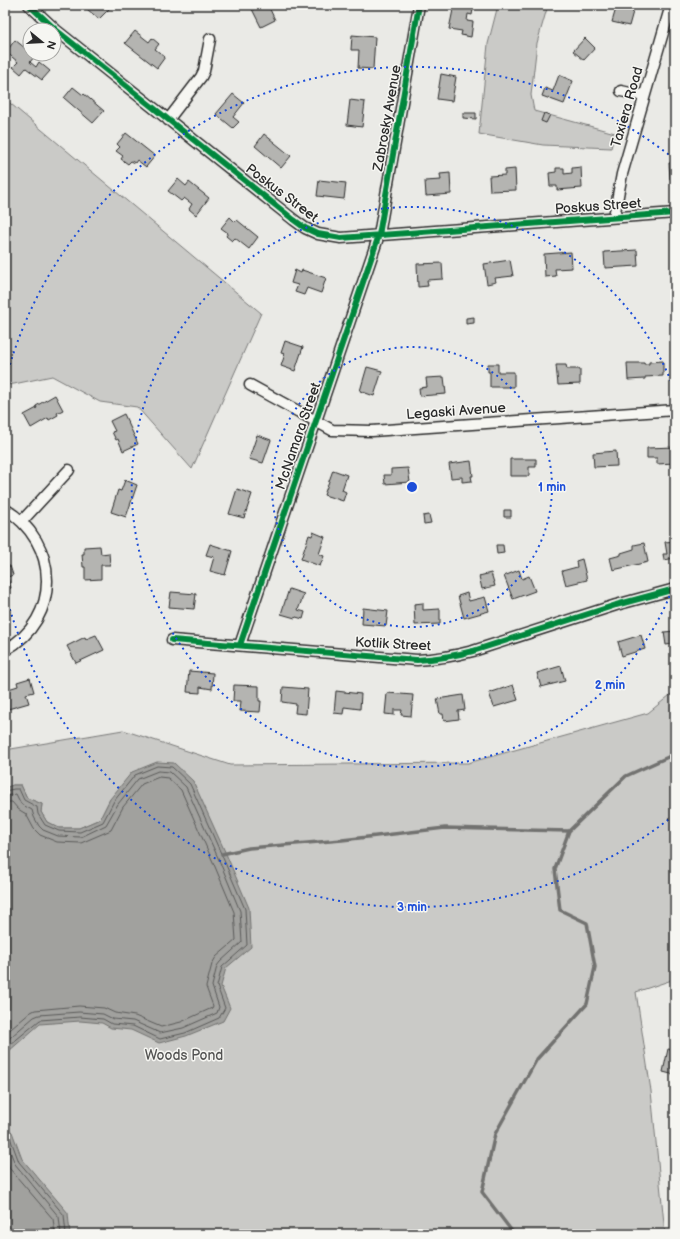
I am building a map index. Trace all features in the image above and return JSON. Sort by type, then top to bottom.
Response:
[{"type":"street","name":"Poskus Street","points":[[28,5],[56,30],[168,120],[305,228],[318,234],[341,238],[675,213]]},
{"type":"street","name":"Zabrosky Avenue","points":[[379,235],[419,5]]},
{"type":"street","name":"Taxiera Road","points":[[614,217],[622,174],[671,5]]},
{"type":"street","points":[[168,120],[201,77],[204,71],[210,39]]},
{"type":"street","points":[[621,91],[644,96]]},
{"type":"street","name":"McNamara Street","points":[[240,645],[379,235]]},
{"type":"street","name":"Legaski Avenue","points":[[250,385],[332,430],[372,431],[675,410]]},
{"type":"street","points":[[22,521],[69,470]]},
{"type":"street","points":[[5,509],[22,521],[35,537],[43,555],[47,574],[46,594],[40,613],[30,630],[15,644],[5,650]]},
{"type":"street","name":"Kotlik Street","points":[[172,640],[417,660],[436,659],[473,651],[616,605],[675,589]]},
{"type":"green space","points":[[498,5],[548,5],[537,43],[531,95],[534,111],[615,133],[611,148],[543,145],[479,134],[488,44]]},
{"type":"green space","points":[[5,99],[261,313],[192,469],[137,407],[100,402],[52,376],[5,385]]},
{"type":"green space","name":"Woods Pond","points":[[675,691],[675,979],[636,992],[651,1091],[665,1234],[5,1234],[5,894],[200,798],[110,799],[100,819],[79,828],[59,828],[47,822],[41,812],[42,804],[27,798],[21,785],[13,785],[5,788],[5,750],[123,730],[230,765],[468,763],[648,713]]},
{"type":"water","name":"Woods Pond","points":[[157,762],[174,763],[193,781],[249,908],[251,947],[226,968],[221,986],[230,1008],[223,1021],[186,1036],[159,1043],[131,1030],[111,1028],[102,1023],[80,1021],[40,1024],[5,1056],[5,788],[13,785],[21,785],[27,798],[42,804],[41,812],[47,822],[59,828],[79,828],[100,819],[110,799],[132,772]]},
{"type":"water","points":[[5,1126],[12,1132],[22,1159],[68,1213],[70,1234],[5,1234]]},
{"type":"building","points":[[82,5],[107,5],[110,8],[99,19]]},
{"type":"building","points":[[250,5],[268,5],[275,20],[261,27]]},
{"type":"building","points":[[454,5],[469,6],[469,9],[473,9],[472,15],[468,14],[467,21],[473,22],[471,37],[461,35],[462,31],[449,29]]},
{"type":"building","points":[[617,5],[634,8],[629,26],[612,22]]},
{"type":"building","points":[[135,31],[149,42],[152,38],[159,44],[155,49],[165,57],[157,68],[125,43]]},
{"type":"building","points":[[352,35],[375,37],[373,69],[358,68],[359,50],[351,50]]},
{"type":"building","points":[[585,38],[595,48],[584,60],[573,51]]},
{"type":"building","points":[[15,40],[22,46],[22,62],[30,62],[36,67],[39,62],[50,71],[42,80],[26,68],[21,74],[13,67],[18,62],[6,52]]},
{"type":"building","points":[[441,74],[456,77],[452,101],[437,99]]},
{"type":"building","points":[[559,75],[573,81],[564,104],[542,96],[545,88],[553,91]]},
{"type":"building","points":[[73,87],[104,111],[93,123],[64,98]]},
{"type":"building","points":[[233,94],[244,103],[233,117],[239,122],[233,128],[216,114]]},
{"type":"building","points":[[350,100],[365,102],[362,127],[347,125]]},
{"type":"building","points":[[463,113],[476,113],[476,119],[463,118]]},
{"type":"building","points":[[544,113],[550,115],[546,123],[541,121]]},
{"type":"building","points":[[126,133],[155,156],[146,167],[137,160],[135,163],[131,161],[128,164],[121,159],[123,156],[116,151],[120,147],[117,144]]},
{"type":"building","points":[[264,134],[291,156],[281,168],[255,146]]},
{"type":"building","points":[[669,163],[675,163],[675,179],[670,179]]},
{"type":"building","points":[[581,167],[582,188],[557,190],[557,186],[550,186],[549,173],[556,172],[556,168],[564,168],[564,174],[572,173],[572,168]]},
{"type":"building","points":[[515,169],[516,190],[490,191],[489,176],[505,175],[505,170]]},
{"type":"building","points":[[450,173],[451,194],[426,196],[425,181],[441,180],[440,174]]},
{"type":"building","points":[[178,179],[186,186],[189,182],[209,198],[196,215],[189,209],[192,204],[184,198],[181,201],[168,191]]},
{"type":"building","points":[[319,180],[346,183],[344,199],[317,196]]},
{"type":"building","points":[[230,217],[235,222],[237,220],[258,237],[249,249],[235,238],[232,241],[226,236],[228,233],[221,228]]},
{"type":"building","points":[[637,250],[638,266],[605,268],[604,252]]},
{"type":"building","points":[[571,252],[572,268],[555,269],[556,276],[545,277],[544,254]]},
{"type":"building","points":[[510,260],[513,276],[495,278],[496,282],[487,284],[484,264]]},
{"type":"building","points":[[442,263],[443,279],[427,280],[428,286],[418,287],[417,264]]},
{"type":"building","points":[[295,270],[301,273],[302,270],[326,278],[321,293],[307,288],[304,295],[295,292],[298,285],[291,283]]},
{"type":"building","points":[[474,317],[474,323],[466,324],[466,318]]},
{"type":"building","points":[[285,341],[303,347],[295,371],[281,366],[285,354],[281,353]]},
{"type":"building","points":[[663,361],[663,376],[628,380],[627,363],[649,364],[649,362]]},
{"type":"building","points":[[488,364],[498,364],[498,372],[514,372],[514,387],[490,387],[490,372],[488,372]]},
{"type":"building","points":[[556,365],[566,365],[567,369],[580,369],[580,384],[558,385]]},
{"type":"building","points":[[367,367],[382,371],[374,396],[360,391]]},
{"type":"building","points":[[444,377],[446,394],[420,396],[419,388],[427,387],[426,378]]},
{"type":"building","points":[[55,395],[63,410],[57,413],[58,415],[49,420],[48,418],[31,428],[24,415]]},
{"type":"building","points":[[124,414],[138,444],[123,451],[118,439],[116,440],[112,432],[115,431],[110,421]]},
{"type":"building","points":[[257,435],[271,440],[263,463],[249,459]]},
{"type":"building","points":[[675,447],[675,463],[657,464],[657,458],[647,458],[647,448]]},
{"type":"building","points":[[616,451],[617,466],[594,467],[593,453]]},
{"type":"building","points":[[510,459],[536,459],[536,467],[529,467],[529,476],[510,476]]},
{"type":"building","points":[[471,461],[473,476],[471,476],[472,481],[462,482],[462,477],[451,478],[449,464]]},
{"type":"building","points":[[408,468],[410,482],[385,484],[384,475],[391,475],[391,469]]},
{"type":"building","points":[[333,470],[347,475],[342,490],[346,492],[343,501],[324,495]]},
{"type":"building","points":[[125,480],[137,485],[126,517],[111,512],[118,490],[121,491]]},
{"type":"building","points":[[237,489],[252,494],[244,518],[229,514]]},
{"type":"building","points":[[504,510],[511,510],[511,517],[504,517]]},
{"type":"building","points":[[429,515],[431,523],[424,524],[423,516]]},
{"type":"building","points":[[313,532],[325,537],[319,554],[324,556],[320,566],[301,559],[309,535],[312,536]]},
{"type":"building","points":[[675,541],[675,558],[664,560],[663,554],[667,554],[665,542]]},
{"type":"building","points":[[644,543],[648,562],[613,570],[610,558],[634,549],[634,545]]},
{"type":"building","points":[[210,544],[232,551],[225,575],[210,571],[214,557],[206,555]]},
{"type":"building","points":[[496,545],[503,545],[504,553],[497,554]]},
{"type":"building","points":[[100,546],[101,554],[109,553],[110,565],[101,565],[101,579],[85,580],[85,567],[83,567],[82,554],[84,554],[84,547]]},
{"type":"building","points":[[5,555],[8,566],[10,566],[13,575],[8,577],[11,588],[5,590]]},
{"type":"building","points":[[582,559],[587,580],[566,585],[562,571],[577,567],[576,561]]},
{"type":"building","points":[[519,570],[522,579],[529,576],[535,591],[513,599],[504,576]]},
{"type":"building","points":[[491,573],[495,586],[482,589],[479,576]]},
{"type":"building","points":[[289,589],[304,594],[298,610],[305,612],[303,619],[281,614]]},
{"type":"building","points":[[171,592],[196,594],[194,609],[169,607]]},
{"type":"building","points":[[467,593],[469,601],[485,597],[489,611],[464,618],[458,596]]},
{"type":"building","points":[[423,603],[423,610],[440,609],[440,624],[415,625],[414,604]]},
{"type":"building","points":[[363,608],[388,611],[386,626],[362,624]]},
{"type":"building","points":[[675,631],[675,651],[673,651],[673,644],[666,645],[664,632]]},
{"type":"building","points":[[96,635],[104,650],[76,663],[67,646],[85,637],[86,639]]},
{"type":"building","points":[[641,635],[645,649],[622,656],[618,642]]},
{"type":"building","points":[[561,666],[565,681],[541,687],[537,673]]},
{"type":"building","points":[[189,671],[213,673],[212,689],[200,687],[200,693],[187,692]]},
{"type":"building","points":[[30,678],[34,692],[26,694],[29,703],[8,709],[5,699],[5,690],[18,686],[17,682]]},
{"type":"building","points":[[234,685],[259,686],[259,701],[261,701],[260,712],[240,711],[241,701],[233,701]]},
{"type":"building","points":[[513,685],[518,700],[494,707],[489,693]]},
{"type":"building","points":[[283,687],[308,689],[306,714],[295,713],[296,704],[282,702]]},
{"type":"building","points":[[336,691],[361,694],[360,709],[344,707],[343,714],[334,713]]},
{"type":"building","points":[[387,693],[413,695],[411,716],[401,715],[402,710],[394,710],[394,715],[385,714]]},
{"type":"building","points":[[463,695],[465,710],[458,711],[459,719],[444,721],[443,714],[440,714],[437,699]]},
{"type":"building","points":[[668,1049],[675,1050],[675,1075],[663,1072]]},
{"type":"waterway","points":[[222,854],[249,848],[342,840],[445,828],[569,831],[626,776],[668,757],[675,751]]},
{"type":"waterway","points":[[514,1234],[482,1192],[495,1134],[537,1059],[587,1004],[595,967],[587,923],[560,910],[555,869],[569,831]]},
{"type":"cycle path","points":[[29,5],[56,30],[294,220],[305,228],[318,234],[341,238],[675,213]]},
{"type":"cycle path","points":[[240,645],[379,235],[419,5]]},
{"type":"cycle path","points":[[172,640],[417,660],[431,659],[473,651],[616,605],[675,589]]}]
